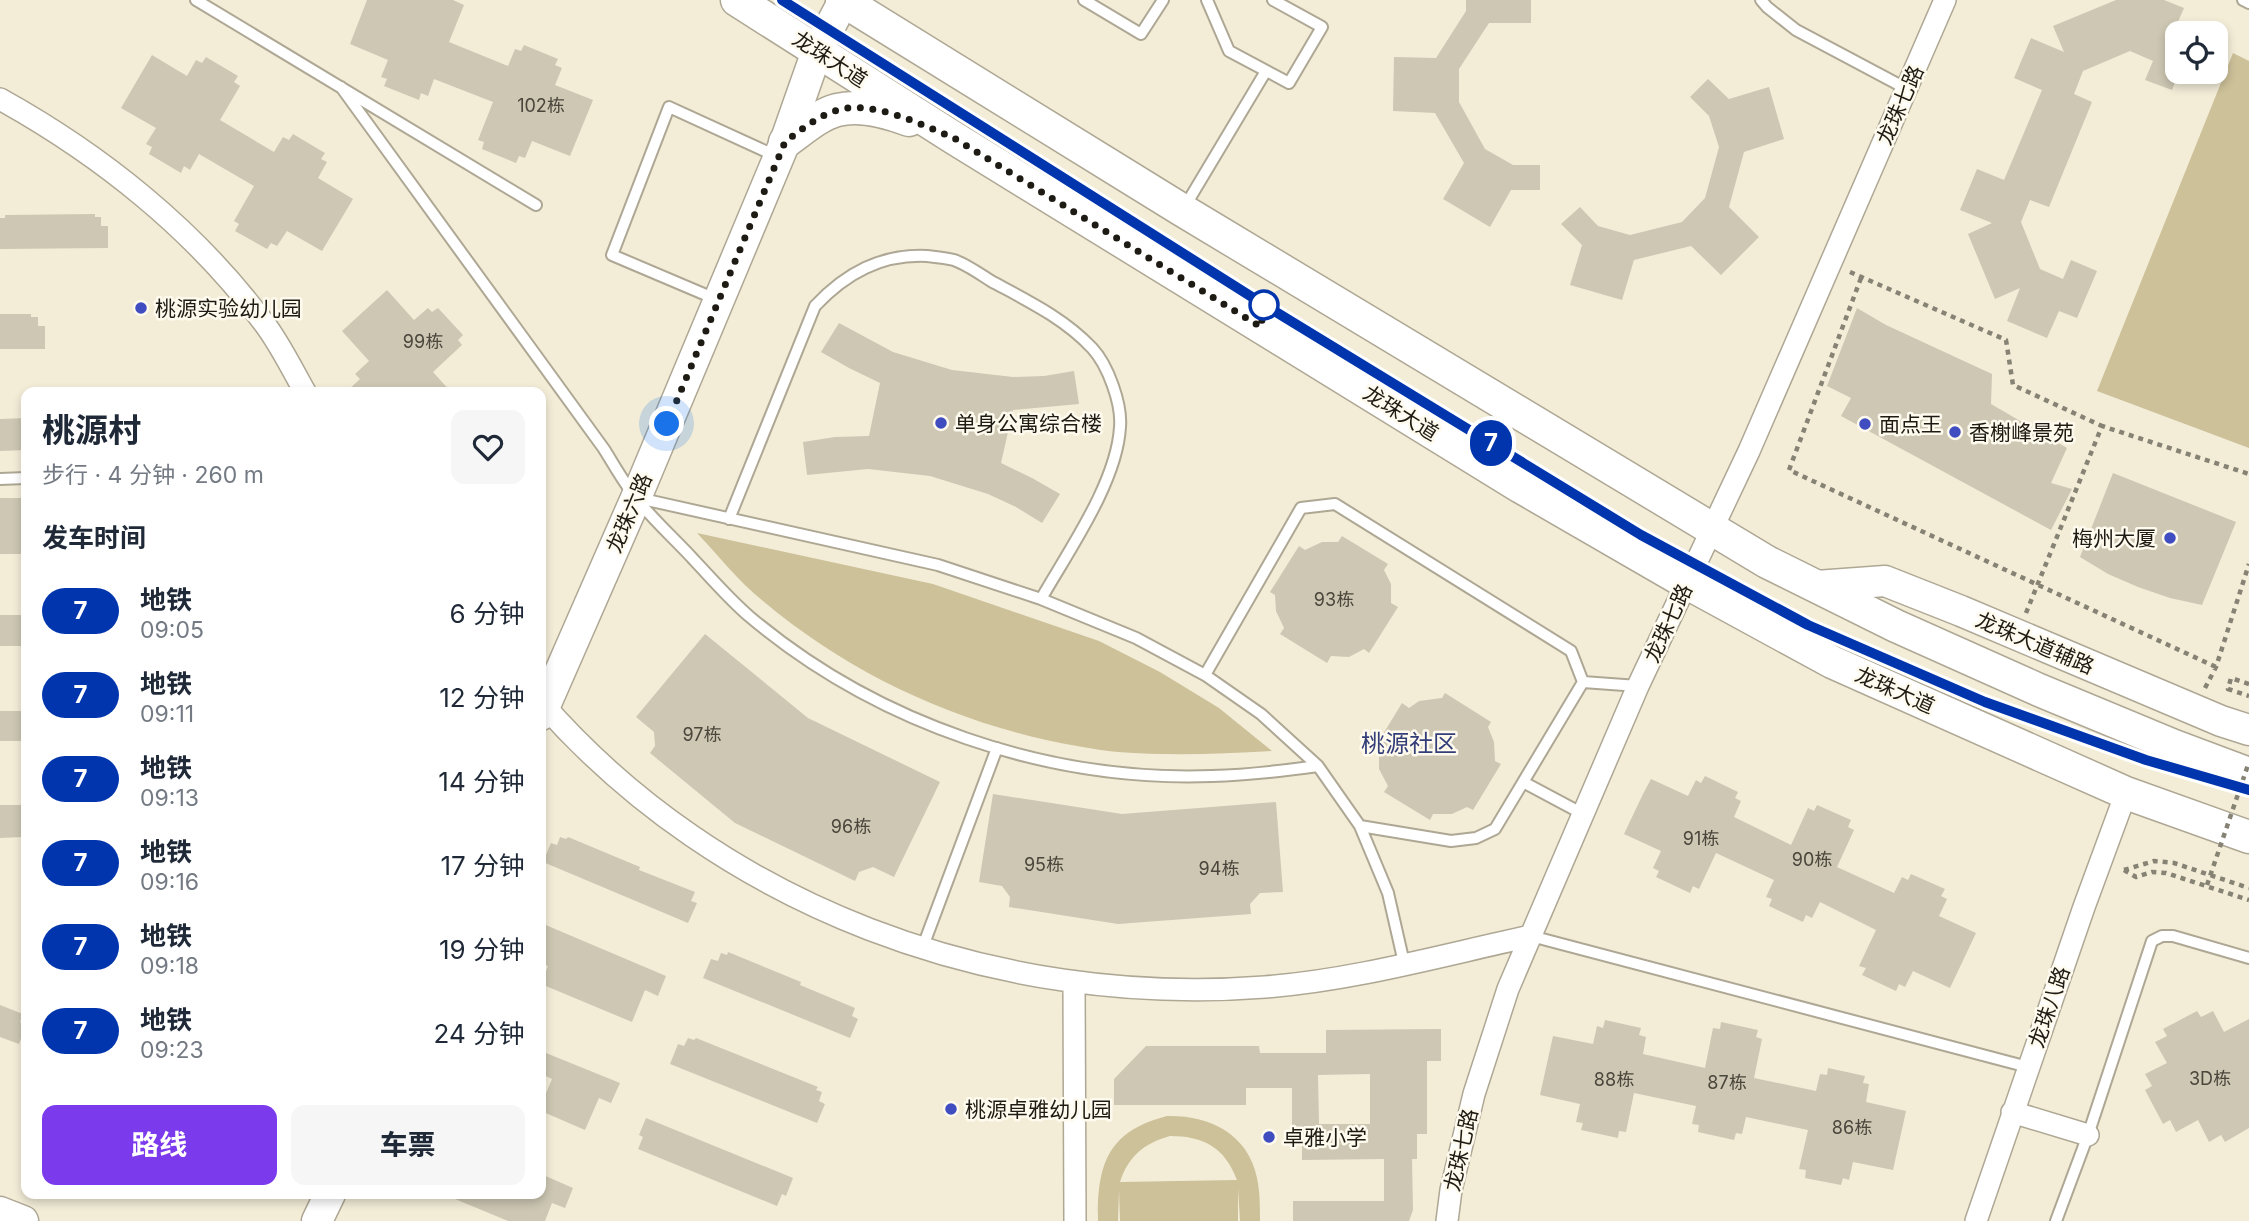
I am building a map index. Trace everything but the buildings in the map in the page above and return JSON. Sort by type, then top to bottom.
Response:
[{"type":"main road","name":"龙珠大道","points":[[737,0],[954,138],[1521,487],[1687,583],[1832,662],[2126,793],[2248,837]]},
{"type":"main road","points":[[843,0],[1182,211],[1767,562],[1896,626],[2039,690],[2249,774]]},
{"type":"main road","points":[[782,149],[815,120],[837,110],[861,108],[905,118],[954,138]]},
{"type":"street","name":"龙珠六路","points":[[546,698],[636,498],[782,149],[817,51],[843,0]]},
{"type":"street","name":"龙珠七路","points":[[1447,1221],[1451,1190],[1474,1094],[1508,989],[1638,686],[1749,451],[1945,0]]},
{"type":"street","points":[[0,99],[35,118],[117,175],[187,236],[266,324],[302,387]]},
{"type":"street","name":"龙珠大道辅路","points":[[1816,586],[1885,582],[2221,721],[2249,730]]},
{"type":"street","points":[[546,711],[618,777],[680,827],[718,852],[796,897],[880,934],[976,964],[1074,982],[1131,989],[1223,990],[1314,981],[1531,936]]},
{"type":"street","name":"龙珠八路","points":[[1976,1221],[2126,793]]},
{"type":"street","points":[[1074,982],[1075,1221]]},
{"type":"street","points":[[2012,1112],[2088,1135]]},
{"type":"street","points":[[317,1221],[328,1199]]},
{"type":"street","points":[[0,1212],[23,1221]]},
{"type":"lane","points":[[196,0],[536,205]]},
{"type":"lane","points":[[1084,0],[1140,34],[1163,0]]},
{"type":"lane","points":[[1207,0],[1229,51],[1289,83],[1322,27],[1273,0]]},
{"type":"lane","points":[[1761,0],[1796,30],[1907,89]]},
{"type":"lane","points":[[2243,0],[2249,3]]},
{"type":"lane","points":[[1182,211],[1266,71]]},
{"type":"lane","points":[[341,87],[604,449],[636,498],[747,616],[792,650],[891,708],[943,730],[997,748],[1076,766],[1156,776],[1224,776],[1318,766]]},
{"type":"lane","points":[[719,300],[612,256],[669,107],[782,149]]},
{"type":"lane","points":[[729,519],[815,306],[833,287],[860,269],[894,258],[927,256],[956,261],[1062,320],[1094,350],[1114,387],[1121,424],[1116,456],[1105,486],[1041,599]]},
{"type":"lane","points":[[0,479],[21,478]]},
{"type":"lane","points":[[636,498],[938,565],[1041,599],[1136,638],[1205,675],[1261,714],[1318,766],[1360,826],[1388,893],[1404,963]]},
{"type":"lane","points":[[1205,675],[1301,508],[1335,504],[1571,651],[1583,682]]},
{"type":"lane","points":[[1583,682],[1638,686]]},
{"type":"lane","points":[[1360,826],[1451,841],[1476,838],[1494,829],[1583,682]]},
{"type":"lane","points":[[922,949],[997,748]]},
{"type":"lane","points":[[1523,782],[1583,814]]},
{"type":"lane","points":[[1531,936],[2028,1067]]},
{"type":"lane","points":[[2056,1221],[2088,1135],[2152,941],[2162,936],[2173,936],[2249,958]]},
{"type":"path","points":[[1831,262],[1861,278],[2006,340],[2013,385],[2102,426],[2249,474]]},
{"type":"path","points":[[1861,278],[1788,470],[2216,667]]},
{"type":"path","points":[[2017,635],[2102,426]]},
{"type":"path","points":[[2203,692],[2216,667],[2249,564]]},
{"type":"path","points":[[2249,684],[2231,678],[2228,689],[2249,696]]},
{"type":"path","points":[[2207,885],[2249,762]]},
{"type":"path","points":[[2249,888],[2174,863],[2154,861],[2124,870],[2136,877],[2152,872],[2166,873],[2249,900]]},
{"type":"shaded area","points":[[2233,53],[2249,61],[2249,448],[2097,391],[2221,84],[2228,84],[2228,65]]},
{"type":"shaded area","points":[[697,533],[933,584],[1099,641],[1160,672],[1219,708],[1272,751],[1176,754],[1108,751],[1034,737],[951,711],[871,675],[797,628],[746,585]]},
{"type":"shaded area","points":[[1167,1116],[1197,1119],[1211,1123],[1235,1138],[1245,1149],[1257,1178],[1260,1221],[1240,1221],[1238,1188],[1238,1221],[1120,1221],[1119,1190],[1118,1221],[1098,1221],[1100,1183],[1110,1153],[1119,1141],[1147,1122]],"holes":[[[1170,1136],[1193,1138],[1212,1146],[1226,1160],[1237,1180],[1120,1182],[1138,1152]]]},
{"type":"metro line","name":"7","points":[[782,0],[1263,304],[1641,535],[1808,625],[1985,702],[2146,760],[2249,790]]},
{"type":"place","name":"桃源实验幼儿园","points":[[141,308]]},
{"type":"place","name":"单身公寓综合楼","points":[[941,423]]},
{"type":"place","name":"面点王","points":[[1865,424]]},
{"type":"place","name":"香榭峰景苑","points":[[1955,432]]},
{"type":"place","name":"梅州大厦","points":[[2170,538]]},
{"type":"place","name":"桃源卓雅幼儿园","points":[[951,1109]]},
{"type":"place","name":"卓雅小学","points":[[1269,1137]]},
{"type":"district","name":"桃源社区","points":[[1409,743]]},
{"type":"route","points":[[667,424],[785,142],[815,120],[837,110],[861,108],[882,112],[905,118],[954,138],[1261,327],[1264,305]]}]
